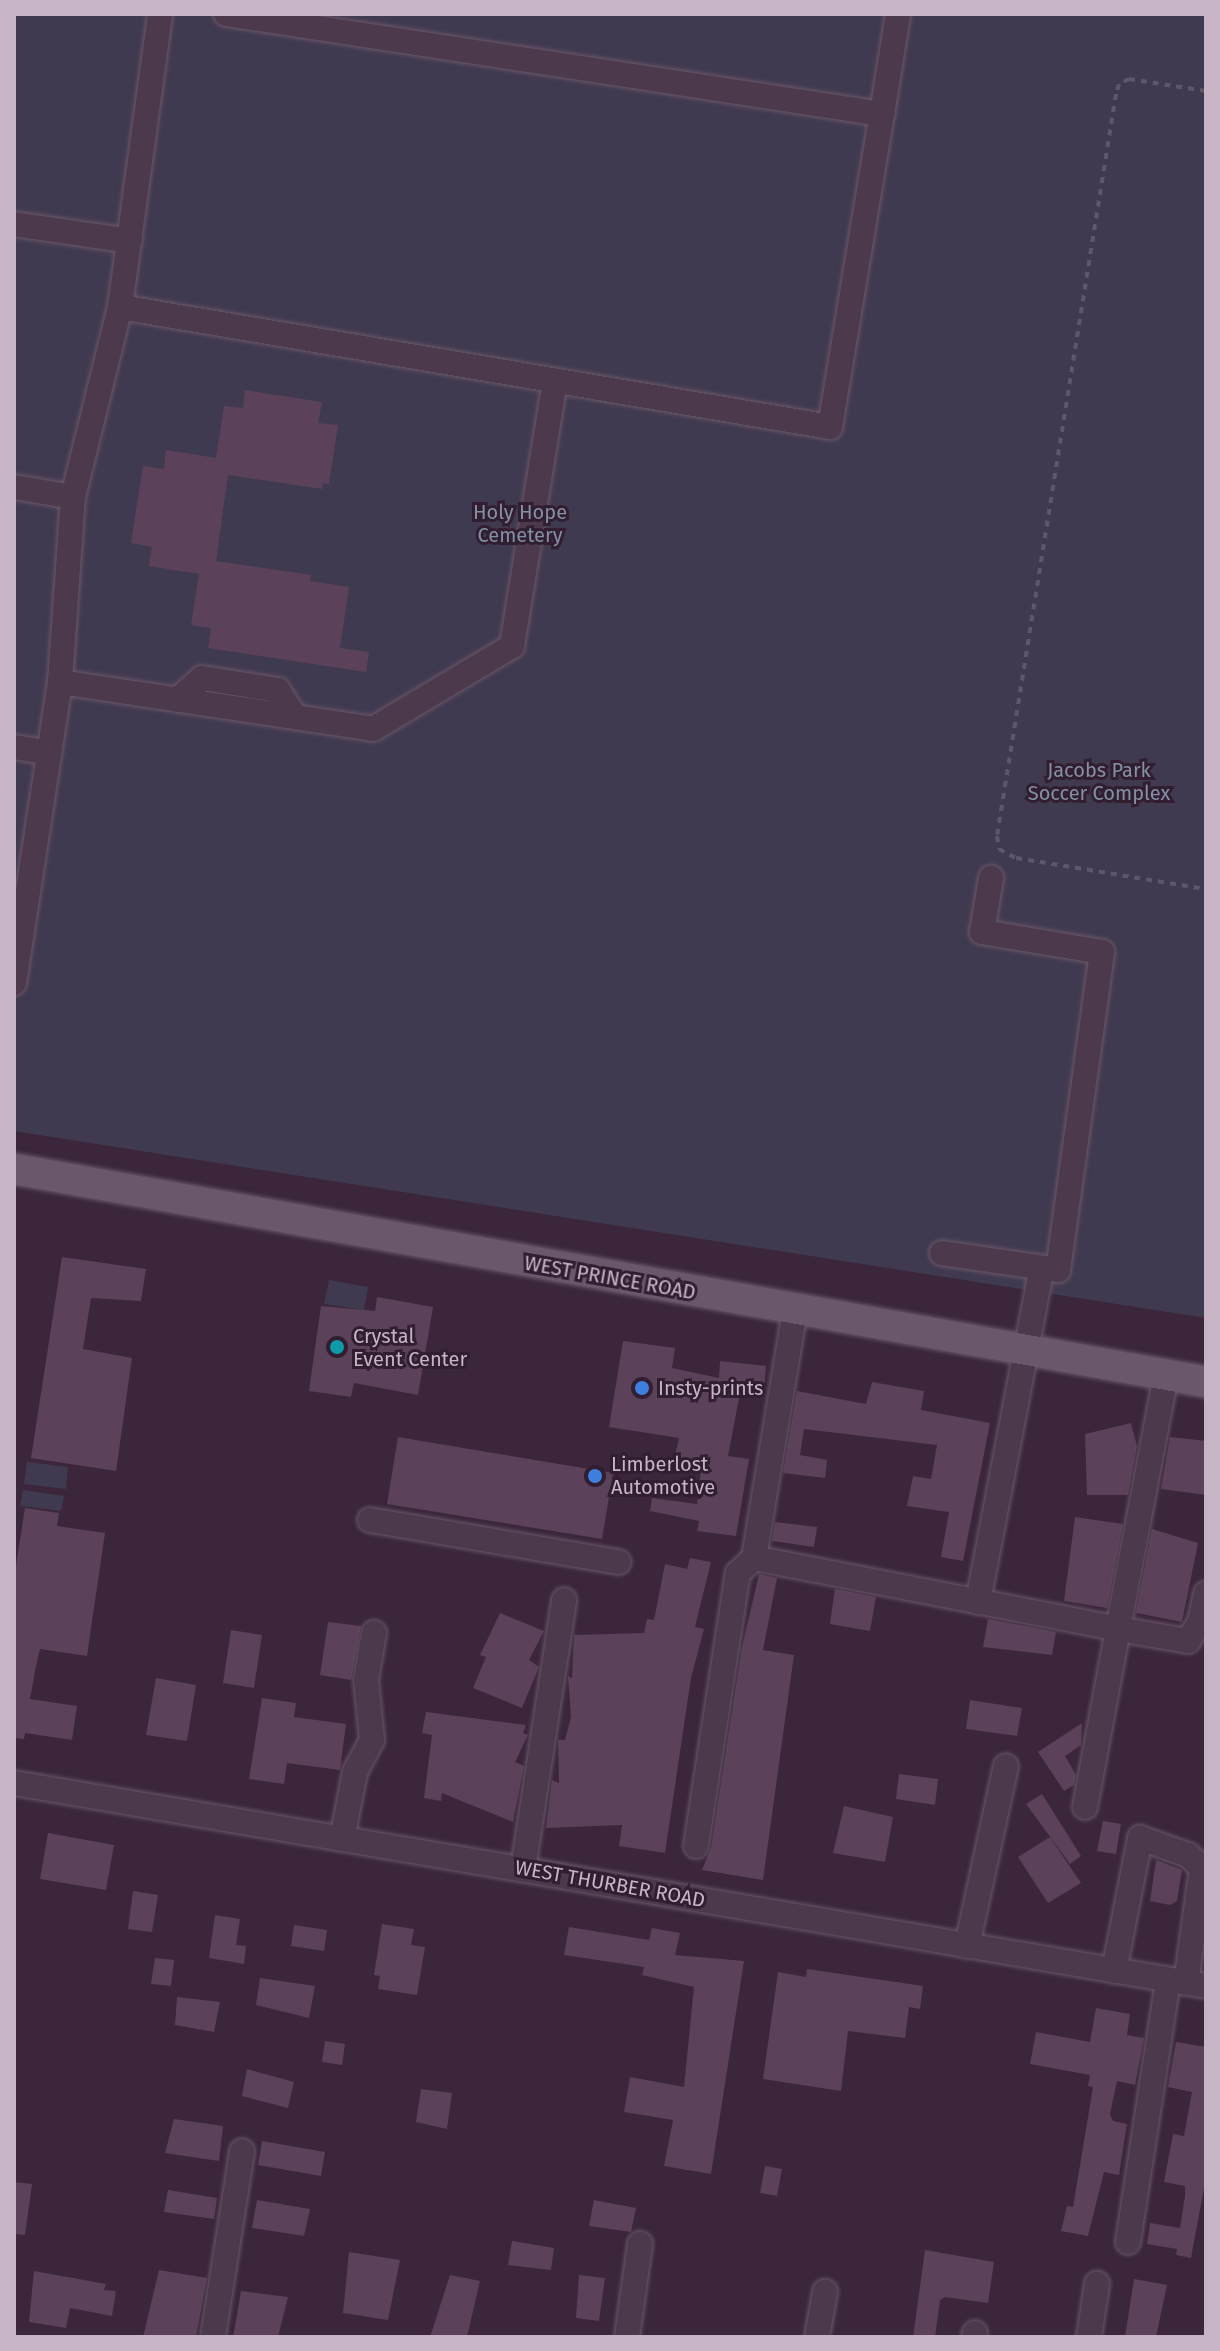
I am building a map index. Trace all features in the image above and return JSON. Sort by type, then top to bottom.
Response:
[{"type":"main road","name":"WEST PRINCE ROAD","points":[[14,1169],[795,1311],[1206,1382]]},
{"type":"street","points":[[14,983],[60,682],[73,497],[120,307],[160,14]]},
{"type":"street","points":[[226,14],[882,114]]},
{"type":"street","points":[[120,307],[830,427],[898,14]]},
{"type":"street","points":[[14,224],[130,241]]},
{"type":"street","points":[[60,682],[373,729],[512,646],[555,381]]},
{"type":"street","points":[[14,487],[73,497]]},
{"type":"street","points":[[14,747],[50,753]]},
{"type":"street","points":[[942,1253],[1058,1270],[1102,952],[982,932],[991,878]]},
{"type":"street","points":[[978,1602],[1030,1351],[1042,1268]]},
{"type":"street","points":[[696,1846],[738,1573],[754,1558],[795,1311]]},
{"type":"street","points":[[1085,1807],[1166,1375]]},
{"type":"street","points":[[370,1520],[618,1562]]},
{"type":"street","points":[[754,1558],[1188,1641],[1200,1622],[1206,1594]]},
{"type":"street","points":[[523,1869],[564,1600]]},
{"type":"street","points":[[342,1839],[355,1772],[372,1740],[366,1679],[374,1633]]},
{"type":"street","points":[[967,1946],[1006,1766]]},
{"type":"street","name":"WEST THURBER ROAD","points":[[14,1783],[1187,1983]]},
{"type":"street","points":[[1114,1971],[1140,1838],[1188,1855],[1202,1868],[1187,1983],[1128,2242]]},
{"type":"street","points":[[213,2337],[242,2151]]},
{"type":"street","points":[[627,2337],[640,2244]]},
{"type":"street","points":[[1089,2337],[1097,2284]]},
{"type":"street","points":[[817,2337],[825,2292]]},
{"type":"path","points":[[1206,91],[1129,79],[1119,84],[1116,94],[997,836],[999,849],[1016,858],[1206,889]]},
{"type":"green space","name":"Holy Hope Cemetery","points":[[14,14],[1206,14],[1206,1318],[14,1131]]},
{"type":"green space","points":[[329,1280],[368,1287],[364,1310],[324,1304]]},
{"type":"green space","points":[[27,1462],[68,1467],[66,1489],[24,1484]]},
{"type":"green space","points":[[23,1490],[64,1496],[61,1511],[20,1506]]},
{"type":"building","points":[[245,390],[322,402],[318,423],[338,425],[329,484],[323,483],[322,489],[228,475],[216,561],[311,575],[310,581],[349,587],[340,648],[369,652],[366,672],[208,648],[211,628],[191,625],[199,574],[149,566],[152,547],[131,543],[143,466],[164,469],[166,450],[216,458],[224,406],[243,408]]},
{"type":"building","points":[[62,1257],[146,1269],[141,1301],[91,1298],[83,1349],[132,1358],[116,1471],[31,1458]]},
{"type":"building","points":[[377,1297],[433,1307],[418,1395],[354,1383],[351,1397],[309,1391],[321,1306],[375,1311]]},
{"type":"building","points":[[623,1341],[675,1348],[672,1368],[719,1378],[720,1361],[766,1366],[764,1391],[741,1388],[728,1456],[749,1459],[736,1536],[697,1531],[699,1521],[650,1511],[652,1498],[697,1504],[702,1462],[675,1456],[679,1438],[609,1427]]},
{"type":"building","points":[[872,1382],[924,1391],[921,1410],[990,1423],[963,1561],[941,1557],[949,1512],[907,1506],[913,1476],[931,1479],[937,1445],[804,1429],[800,1455],[827,1460],[825,1478],[783,1473],[797,1391],[866,1404]]},
{"type":"building","points":[[1131,1423],[1137,1446],[1128,1495],[1087,1495],[1085,1434]]},
{"type":"building","points":[[398,1437],[613,1473],[602,1539],[387,1504]]},
{"type":"building","points":[[1170,1437],[1206,1441],[1206,1495],[1161,1489]]},
{"type":"building","points":[[25,1508],[59,1513],[57,1526],[105,1533],[87,1656],[40,1649],[30,1699],[77,1706],[72,1740],[25,1733],[24,1739],[14,1738],[14,1578]]},
{"type":"building","points":[[1075,1517],[1123,1524],[1107,1608],[1064,1601]]},
{"type":"building","points":[[775,1522],[817,1527],[814,1547],[772,1541]]},
{"type":"building","points":[[1152,1529],[1198,1543],[1182,1622],[1136,1613]]},
{"type":"building","points":[[690,1558],[711,1562],[695,1627],[704,1629],[691,1678],[665,1853],[619,1846],[622,1825],[546,1828],[552,1780],[559,1783],[558,1740],[565,1740],[571,1717],[568,1676],[572,1678],[574,1635],[644,1633],[647,1619],[654,1620],[665,1564],[687,1569]]},
{"type":"building","points":[[759,1574],[777,1578],[763,1650],[794,1655],[763,1880],[702,1870],[711,1848],[742,1647]]},
{"type":"building","points":[[835,1589],[876,1597],[870,1631],[830,1624]]},
{"type":"building","points":[[500,1613],[544,1631],[529,1660],[539,1667],[522,1708],[473,1688],[486,1657],[480,1655]]},
{"type":"building","points":[[988,1619],[1056,1632],[1052,1655],[983,1647]]},
{"type":"building","points":[[328,1622],[361,1626],[351,1680],[320,1675]]},
{"type":"building","points":[[231,1630],[262,1635],[254,1688],[223,1683]]},
{"type":"building","points":[[156,1678],[196,1685],[187,1741],[146,1735]]},
{"type":"building","points":[[262,1698],[296,1703],[294,1717],[346,1724],[340,1770],[287,1763],[284,1784],[249,1779]]},
{"type":"building","points":[[970,1700],[1022,1708],[1017,1736],[966,1729]]},
{"type":"building","points":[[426,1712],[526,1725],[523,1733],[528,1735],[515,1762],[524,1766],[513,1822],[442,1793],[441,1801],[424,1798],[432,1735],[422,1733]]},
{"type":"building","points":[[1082,1723],[1081,1745],[1065,1756],[1076,1775],[1074,1785],[1064,1791],[1038,1752]]},
{"type":"building","points":[[899,1774],[938,1779],[935,1805],[896,1799]]},
{"type":"building","points":[[1042,1794],[1081,1856],[1070,1864],[1026,1804]]},
{"type":"building","points":[[844,1806],[893,1817],[885,1862],[833,1853]]},
{"type":"building","points":[[1103,1821],[1121,1824],[1116,1854],[1097,1851]]},
{"type":"building","points":[[48,1833],[114,1845],[106,1890],[40,1879]]},
{"type":"building","points":[[1050,1837],[1081,1883],[1048,1903],[1018,1857]]},
{"type":"building","points":[[1156,1860],[1182,1870],[1177,1901],[1170,1905],[1150,1901]]},
{"type":"building","points":[[133,1891],[158,1895],[152,1932],[128,1929]]},
{"type":"building","points":[[215,1915],[240,1919],[236,1945],[246,1946],[244,1964],[209,1958]]},
{"type":"building","points":[[382,1924],[414,1929],[411,1945],[425,1947],[417,1995],[378,1989],[380,1976],[374,1975]]},
{"type":"building","points":[[294,1925],[327,1930],[324,1951],[291,1946]]},
{"type":"building","points":[[569,1927],[649,1940],[652,1928],[680,1933],[675,1955],[744,1961],[711,2174],[664,2166],[673,2120],[624,2112],[630,2077],[684,2087],[694,1987],[642,1975],[644,1967],[564,1955]]},
{"type":"building","points":[[155,1958],[174,1960],[171,1986],[151,1984]]},
{"type":"building","points":[[807,1969],[923,1986],[920,2009],[909,2007],[905,2038],[848,2031],[841,2091],[763,2079],[778,1972],[806,1977]]},
{"type":"building","points":[[260,1978],[315,1986],[309,2018],[256,2005]]},
{"type":"building","points":[[177,1997],[220,2002],[214,2032],[175,2025]]},
{"type":"building","points":[[1096,2008],[1130,2014],[1127,2035],[1144,2038],[1135,2085],[1117,2081],[1110,2114],[1113,2121],[1127,2124],[1119,2175],[1104,2172],[1088,2236],[1061,2231],[1067,2206],[1073,2207],[1093,2087],[1088,2086],[1090,2075],[1030,2064],[1036,2032],[1090,2042]]},
{"type":"building","points":[[325,2041],[345,2044],[342,2065],[322,2062]]},
{"type":"building","points":[[1176,2042],[1206,2047],[1206,2177],[1191,2258],[1176,2255],[1177,2249],[1147,2244],[1150,2223],[1180,2228],[1185,2196],[1185,2186],[1164,2182],[1173,2134],[1184,2136],[1192,2092],[1168,2087]]},
{"type":"building","points":[[247,2069],[294,2082],[288,2108],[242,2096]]},
{"type":"building","points":[[421,2089],[452,2093],[447,2129],[416,2122]]},
{"type":"building","points":[[174,2119],[223,2126],[219,2161],[165,2153]]},
{"type":"building","points":[[262,2141],[325,2152],[321,2176],[258,2165]]},
{"type":"building","points":[[765,2166],[782,2169],[777,2196],[760,2193]]},
{"type":"building","points":[[14,2182],[32,2184],[25,2235],[14,2234]]},
{"type":"building","points":[[168,2190],[217,2198],[214,2219],[164,2212]]},
{"type":"building","points":[[257,2200],[310,2209],[304,2236],[252,2228]]},
{"type":"building","points":[[594,2200],[636,2208],[631,2232],[589,2226]]},
{"type":"building","points":[[512,2241],[554,2248],[551,2270],[508,2265]]},
{"type":"building","points":[[925,2250],[994,2262],[988,2303],[945,2297],[940,2300],[935,2337],[913,2337]]},
{"type":"building","points":[[349,2252],[400,2260],[388,2320],[343,2313]]},
{"type":"building","points":[[159,2270],[207,2278],[196,2337],[143,2337]]},
{"type":"building","points":[[34,2271],[106,2284],[104,2290],[116,2291],[112,2316],[70,2308],[66,2328],[29,2322]]},
{"type":"building","points":[[450,2275],[480,2281],[467,2337],[430,2337]]},
{"type":"building","points":[[579,2275],[605,2278],[599,2321],[576,2318]]},
{"type":"building","points":[[1134,2279],[1167,2285],[1156,2337],[1125,2337]]},
{"type":"building","points":[[241,2291],[288,2297],[278,2337],[233,2337]]},
{"type":"place","name":"Crystal Event Center","points":[[337,1347]]},
{"type":"place","name":"Insty-prints","points":[[642,1388]]},
{"type":"place","name":"Limberlost Automotive","points":[[595,1476]]},
{"type":"park label","name":"Jacobs Park Soccer Complex","points":[[1099,782]]}]
